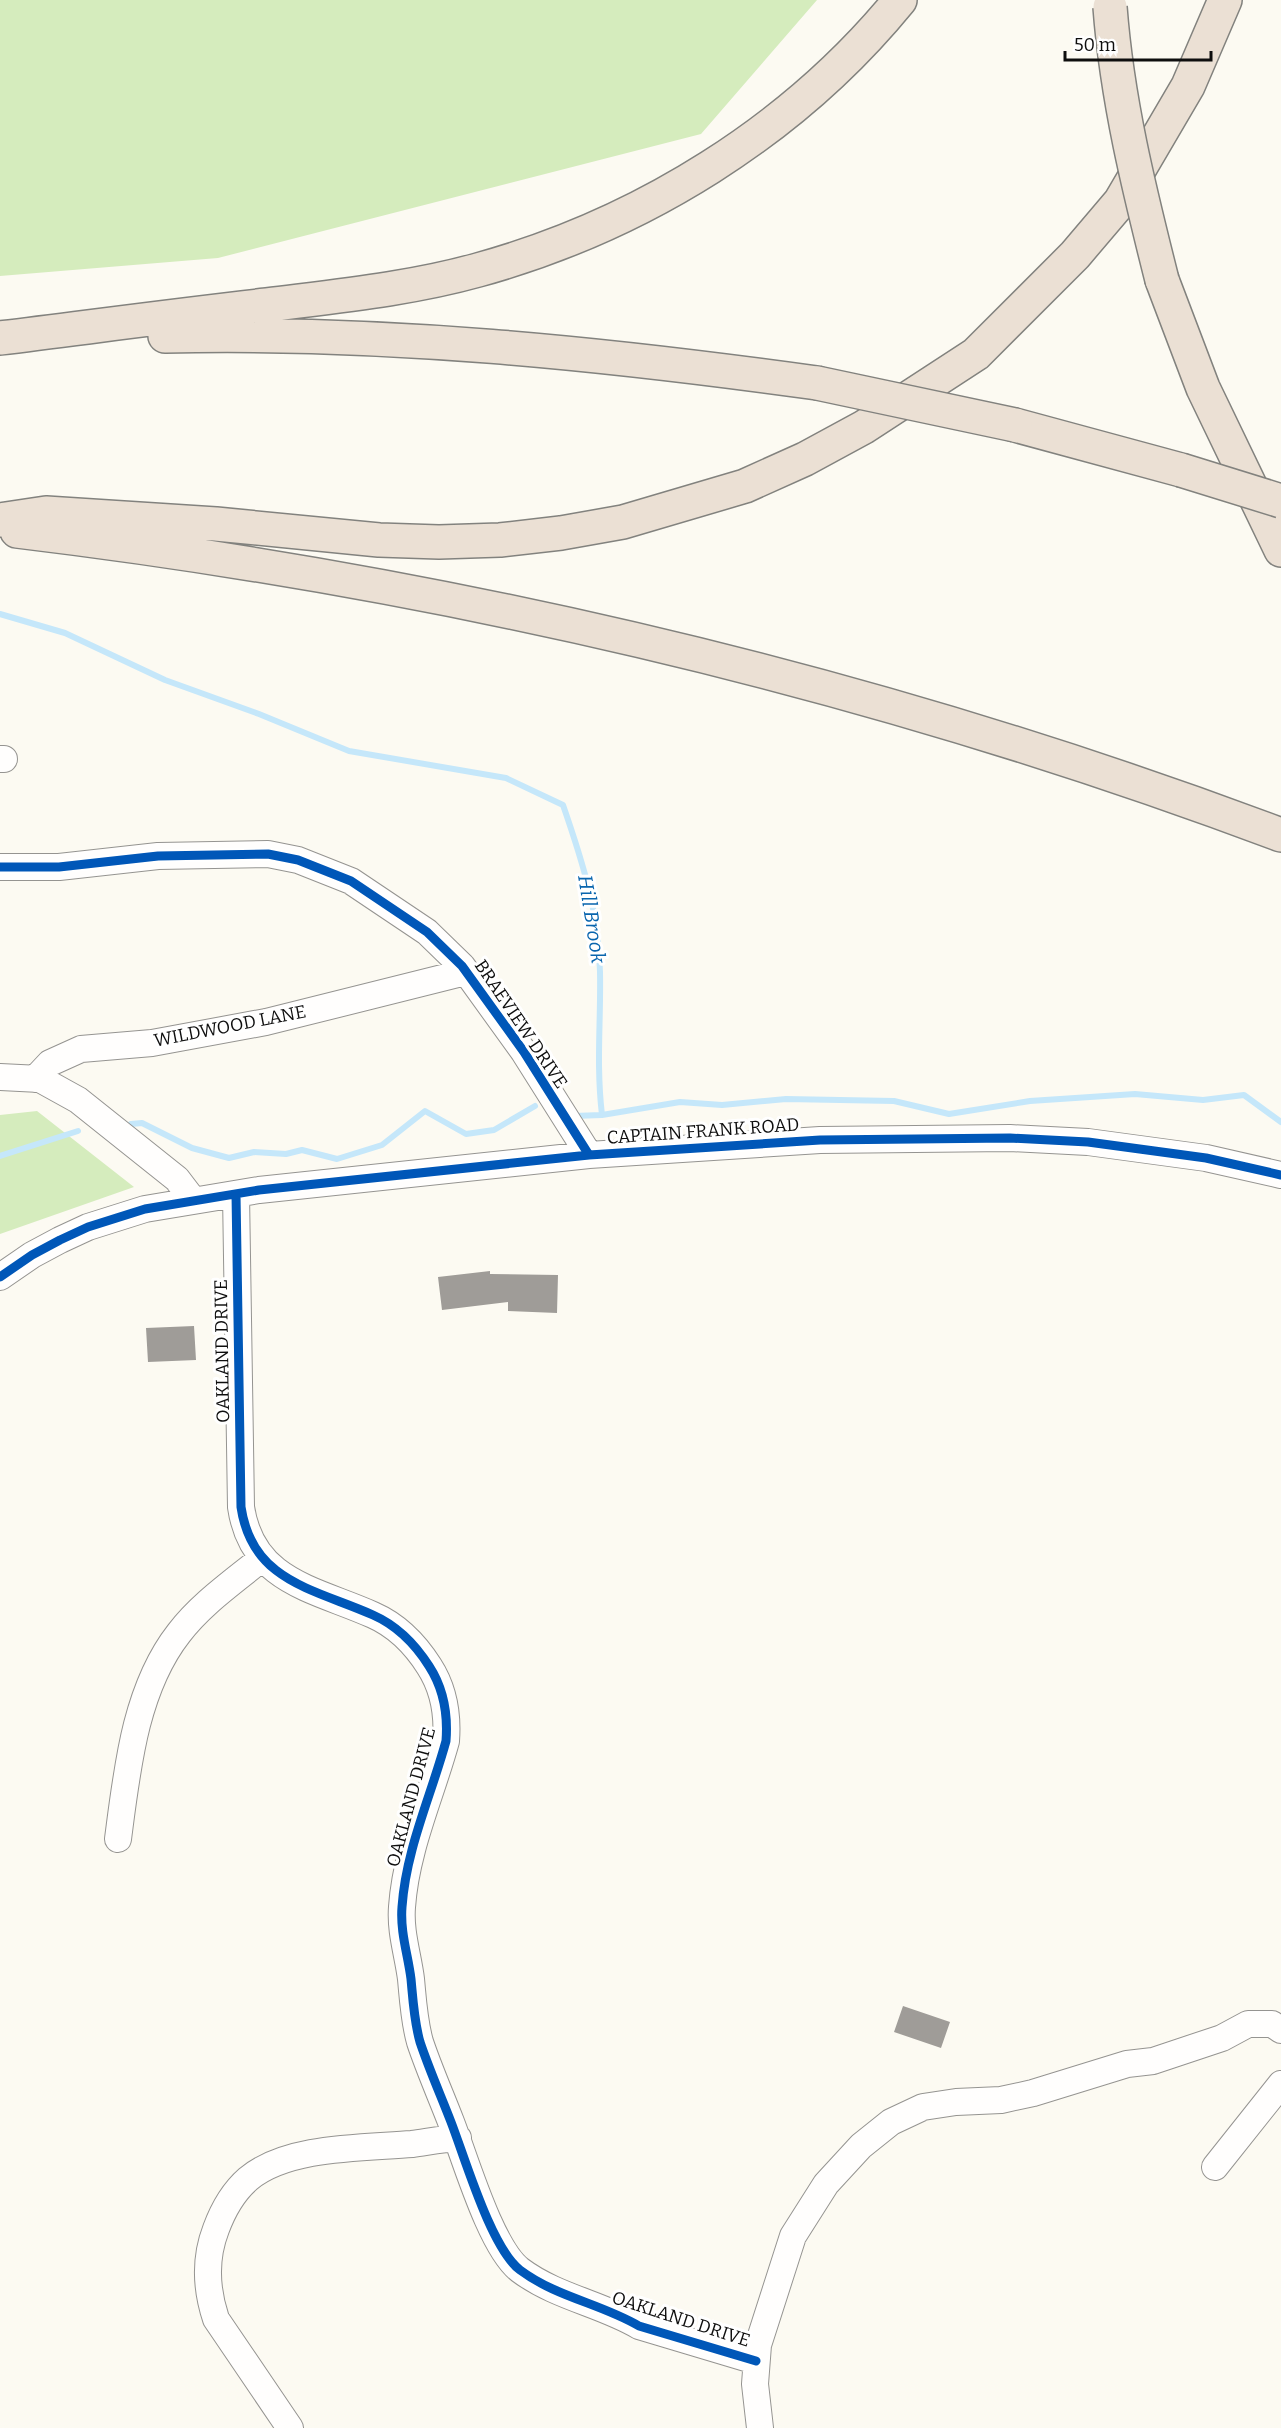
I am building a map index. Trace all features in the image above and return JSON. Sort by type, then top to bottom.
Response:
[{"type":"highway","points":[[0,340],[408,286],[477,271],[545,249],[676,190],[736,151],[793,106],[839,64],[900,0]]},
{"type":"highway","points":[[0,520],[46,513],[216,524],[379,540],[439,542],[500,540],[561,533],[623,522],[745,486],[806,459],[864,427],[976,354],[1075,255],[1120,202],[1188,86],[1225,0]]},
{"type":"highway","points":[[1110,4],[1113,54],[1131,157],[1162,280],[1203,388],[1281,550]]},
{"type":"highway","points":[[0,340],[224,335],[373,337],[539,348],[817,383],[1015,425],[1181,470],[1281,501]]},
{"type":"highway","points":[[0,529],[296,571],[445,598],[650,642],[935,718],[1052,754],[1281,835]]},
{"type":"street","name":"BRAEVIEW DRIVE","points":[[0,867],[59,867],[158,856],[268,854],[298,860],[351,881],[427,932],[466,972],[524,1052],[589,1155]]},
{"type":"street","name":"WILDWOOD LANE","points":[[35,1079],[50,1063],[81,1049],[152,1042],[266,1022],[466,972]]},
{"type":"street","points":[[0,1077],[26,1076],[53,1085],[78,1100],[177,1179],[193,1200]]},
{"type":"street","name":"CAPTAIN FRANK ROAD","points":[[0,1276],[32,1255],[88,1227],[145,1209],[236,1194],[589,1155],[820,1140],[1010,1138],[1088,1142],[1206,1158],[1281,1175]]},
{"type":"street","name":"OAKLAND DRIVE","points":[[236,1194],[243,1526],[261,1559],[293,1584],[374,1615],[404,1635],[417,1647],[441,1691],[448,1723],[446,1741],[411,1851],[403,1890],[402,1927],[411,1980],[411,2002],[420,2041],[496,2234],[519,2269],[558,2291],[622,2316],[639,2326],[756,2361]]},
{"type":"street","points":[[118,1839],[124,1794],[138,1727],[160,1659],[191,1619],[261,1559]]},
{"type":"street","points":[[760,2428],[755,2384],[756,2361],[770,2303],[793,2236],[826,2184],[861,2146],[891,2122],[922,2108],[970,2101],[1001,2100],[1127,2064],[1153,2061],[1222,2038],[1248,2024],[1272,2024],[1281,2030]]},
{"type":"street","points":[[1215,2167],[1281,2085]]},
{"type":"street","points":[[290,2428],[216,2319],[210,2302],[207,2270],[209,2252],[227,2204],[249,2178],[277,2162],[352,2149],[458,2138]]},
{"type":"green space","points":[[0,0],[817,0],[701,134],[218,258],[0,276]]},
{"type":"green space","points":[[37,1111],[134,1187],[0,1234],[0,1115]]},
{"type":"building","points":[[490,1271],[490,1274],[558,1275],[557,1313],[508,1311],[508,1302],[442,1310],[438,1277]]},
{"type":"building","points":[[194,1326],[196,1360],[148,1362],[146,1328]]},
{"type":"building","points":[[903,2006],[950,2022],[941,2048],[894,2032]]},
{"type":"waterway","name":"Hill Brook","points":[[0,614],[65,633],[165,680],[259,714],[349,751],[506,778],[563,805],[583,866],[593,908],[599,950],[599,1060],[602,1115]]},
{"type":"waterway","points":[[573,1116],[602,1115],[680,1102],[722,1105],[786,1099],[894,1101],[949,1114],[1030,1101],[1135,1094],[1203,1100],[1244,1095],[1281,1122]]},
{"type":"waterway","points":[[131,1124],[142,1123],[192,1148],[229,1158],[254,1152],[286,1154],[302,1150],[337,1159],[382,1145],[425,1111],[466,1134],[494,1130],[535,1106]]},
{"type":"waterway","points":[[0,1156],[78,1131]]},
{"type":"cycle path","points":[[0,867],[59,867],[158,856],[268,854],[298,860],[351,881],[427,932],[462,966],[524,1052],[589,1155]]},
{"type":"cycle path","points":[[0,1277],[32,1255],[60,1240],[88,1227],[145,1209],[259,1190],[589,1155],[820,1140],[1010,1138],[1088,1142],[1206,1158],[1281,1175]]},
{"type":"cycle path","points":[[236,1194],[241,1507],[247,1532],[258,1552],[272,1567],[289,1579],[382,1619],[398,1630],[412,1643],[429,1666],[444,1702],[446,1741],[408,1864],[404,1885],[402,1925],[420,2042],[489,2223],[509,2259],[520,2270],[549,2287],[639,2326],[756,2361]]}]
